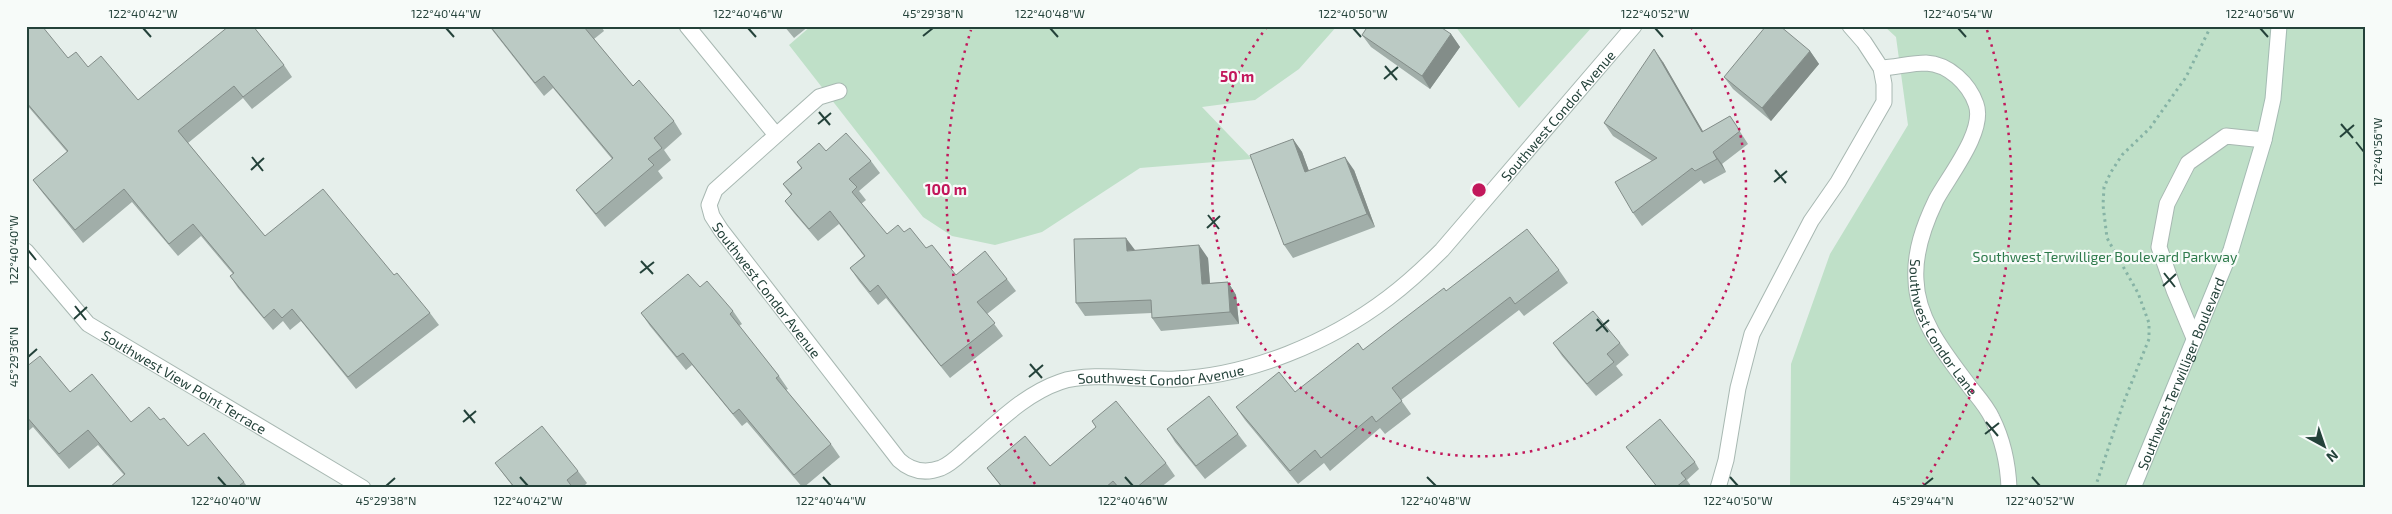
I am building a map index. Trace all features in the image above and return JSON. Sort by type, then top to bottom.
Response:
[{"type":"street","points":[[687,26],[776,134],[819,97],[839,91]]},
{"type":"street","name":"Southwest Condor Avenue","points":[[776,134],[715,190],[709,205],[712,216],[899,460],[909,468],[931,470],[951,463],[1022,402],[1061,382],[1082,378],[1176,380],[1204,377],[1278,357],[1315,341],[1363,315],[1413,278],[1442,250],[1634,26]]},
{"type":"street","points":[[1718,488],[1726,460],[1738,388],[1752,334],[1811,221],[1838,182],[1884,102],[1884,84],[1881,68],[1864,42],[1850,26]]},
{"type":"street","name":"Southwest Terwilliger Boulevard","points":[[2133,488],[2231,250],[2264,140],[2273,99],[2279,26]]},
{"type":"street","name":"Southwest Condor Lane","points":[[1881,68],[1927,63],[1942,67],[1958,77],[1969,89],[1977,106],[1977,126],[1937,199],[1926,224],[1916,256],[1916,282],[1921,308],[1931,330],[1946,355],[1992,416],[2001,440],[2009,488]]},
{"type":"street","points":[[2194,338],[2174,290],[2159,246],[2167,204],[2188,163],[2226,136],[2264,140]]},
{"type":"street","name":"Southwest View Point Terrace","points":[[26,251],[72,309],[88,324],[363,488]]},
{"type":"green space","points":[[811,26],[1337,26],[1299,69],[1255,100],[1202,107],[1252,159],[1140,168],[1042,232],[995,245],[952,236],[923,217],[789,45]]},
{"type":"green space","points":[[1455,26],[1593,26],[1519,108]]},
{"type":"green space","name":"Southwest Terwilliger Boulevard Parkway","points":[[1884,26],[2366,26],[2366,488],[1790,488],[1791,364],[1830,254],[1908,125],[1896,37]]},
{"type":"building","points":[[26,26],[42,26],[68,58],[76,52],[88,67],[101,56],[138,100],[229,26],[253,26],[284,65],[243,97],[234,86],[178,131],[265,236],[323,189],[394,275],[397,273],[430,313],[348,377],[292,309],[282,318],[274,309],[264,318],[230,276],[234,273],[193,224],[169,244],[124,189],[75,230],[33,180],[68,151],[26,102]]},
{"type":"building","points":[[490,26],[585,26],[633,86],[639,80],[674,121],[654,138],[662,148],[648,159],[654,165],[596,214],[576,190],[613,158],[544,76],[535,83]]},
{"type":"building","points":[[1368,26],[1439,26],[1451,34],[1422,76],[1362,35]]},
{"type":"building","points":[[1766,26],[1780,26],[1810,51],[1762,108],[1724,77]]},
{"type":"building","points":[[1654,49],[1702,132],[1730,116],[1740,131],[1713,152],[1717,159],[1695,171],[1692,168],[1633,213],[1615,182],[1657,158],[1604,123]]},
{"type":"building","points":[[846,133],[871,161],[849,179],[857,187],[852,192],[887,234],[898,225],[904,232],[910,228],[926,248],[932,245],[956,275],[985,251],[1007,279],[977,302],[995,323],[941,366],[878,285],[870,292],[850,268],[865,256],[830,211],[809,229],[785,201],[792,194],[783,184],[802,168],[797,162],[819,143],[826,151]]},
{"type":"building","points":[[1293,139],[1305,172],[1345,157],[1367,214],[1284,245],[1250,155]]},
{"type":"building","points":[[1527,229],[1559,270],[1515,304],[1510,297],[1392,388],[1402,401],[1376,422],[1372,416],[1321,458],[1315,450],[1290,471],[1236,407],[1279,372],[1295,392],[1358,343],[1363,350],[1444,288],[1446,291]]},
{"type":"building","points":[[1126,238],[1127,251],[1199,245],[1202,284],[1228,282],[1230,312],[1152,318],[1151,300],[1076,303],[1074,239]]},
{"type":"building","points":[[688,274],[700,287],[707,281],[733,311],[730,314],[779,376],[776,378],[831,444],[794,475],[739,409],[733,414],[683,353],[677,357],[641,313]]},
{"type":"building","points":[[1593,311],[1620,343],[1607,354],[1614,362],[1587,384],[1553,343]]},
{"type":"building","points":[[40,356],[70,392],[92,374],[131,422],[149,407],[160,420],[164,418],[188,446],[204,433],[244,482],[236,488],[109,488],[125,474],[88,430],[59,454],[26,416],[26,367]]},
{"type":"building","points":[[1209,396],[1238,434],[1196,466],[1167,429]]},
{"type":"building","points":[[1116,401],[1166,463],[1136,488],[1119,488],[1113,481],[1105,488],[1003,488],[987,468],[1025,436],[1050,466],[1096,427],[1092,421]]},
{"type":"building","points":[[1660,419],[1695,462],[1681,473],[1686,479],[1675,488],[1658,488],[1626,447]]},
{"type":"building","points":[[542,426],[578,471],[567,480],[573,488],[515,488],[495,463]]}]
